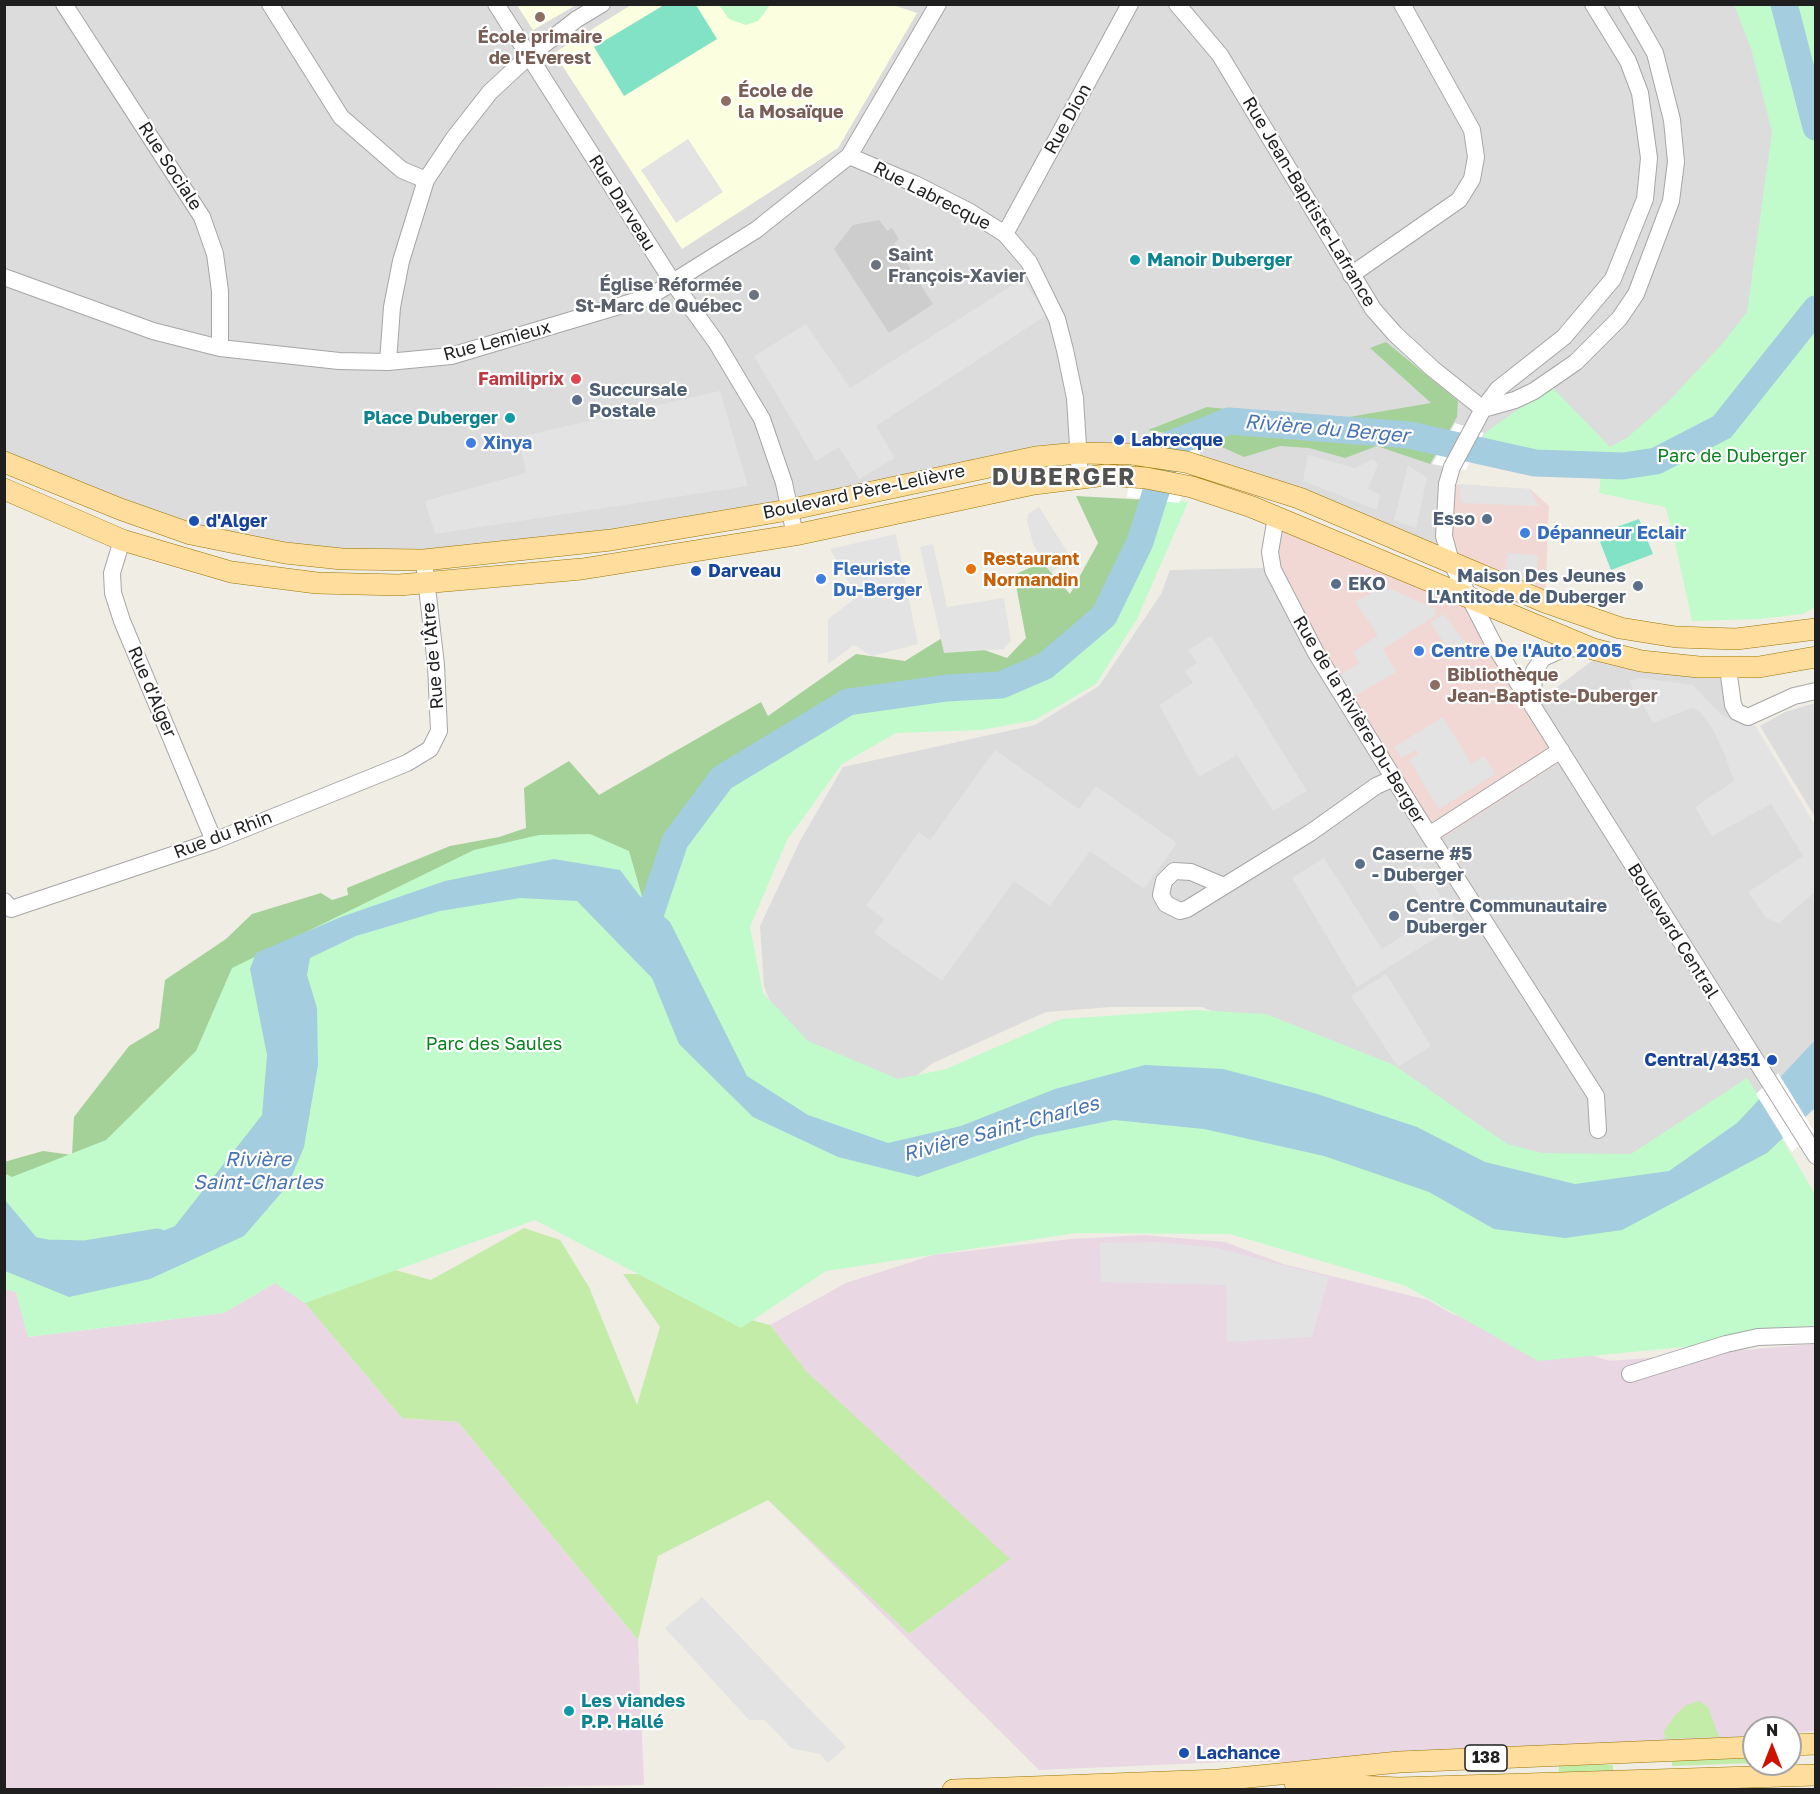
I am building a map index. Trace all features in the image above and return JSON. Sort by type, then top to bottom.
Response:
[{"type":"main road","name":"Boulevard Père-Lelièvre","points":[[4,462],[120,509],[191,534],[285,554],[342,559],[424,560],[577,546],[788,510],[1016,460],[1078,453],[1132,454],[1194,465],[1299,498],[1562,609],[1612,626],[1646,633],[1736,639],[1815,629]]},
{"type":"main road","name":"Boulevard Père-Lelièvre","points":[[4,489],[122,540],[231,572],[317,583],[427,584],[582,569],[795,535],[1006,489],[1080,478],[1129,476],[1186,486],[1276,517],[1593,650],[1669,665],[1728,668],[1765,666],[1815,657]]},
{"type":"main road","name":"138","points":[[1221,1785],[1399,1762],[1742,1748]]},
{"type":"main road","name":"138","points":[[953,1790],[1221,1785],[1398,1788],[1815,1775]]},
{"type":"street","name":"Rue Sociale","points":[[64,4],[202,217],[215,254],[220,291],[220,348]]},
{"type":"street","points":[[270,4],[341,117],[402,170],[426,180]]},
{"type":"street","name":"Rue Darveau","points":[[496,4],[672,281],[716,342],[762,419],[784,483],[795,535]]},
{"type":"street","points":[[388,362],[392,307],[401,261],[426,180],[454,138],[490,92],[529,56],[577,19],[602,4]]},
{"type":"street","name":"Rue Lemieux","points":[[4,277],[153,331],[220,348],[339,361],[388,362],[451,356],[649,297],[756,230],[849,156],[938,4]]},
{"type":"street","name":"Rue Dion","points":[[1005,234],[1130,4]]},
{"type":"street","name":"Rue Jean-Baptiste-Lafrance","points":[[1177,4],[1220,55],[1373,309],[1395,334],[1433,369],[1483,409]]},
{"type":"street","points":[[1351,275],[1459,200],[1472,179],[1476,158],[1472,130],[1402,4]]},
{"type":"street","name":"Boulevard Central","points":[[1593,4],[1628,62],[1640,93],[1649,158],[1645,199],[1614,279],[1564,337],[1498,389],[1483,409],[1452,467],[1447,484],[1444,536],[1451,562],[1493,643],[1815,1156]]},
{"type":"street","points":[[1483,409],[1515,400],[1534,391],[1576,362],[1619,319],[1636,294],[1671,201],[1676,162],[1672,120],[1655,53],[1627,4]]},
{"type":"street","name":"Rue Labrecque","points":[[849,156],[915,184],[970,212],[1005,234],[1029,262],[1057,319],[1075,398],[1080,478]]},
{"type":"street","name":"Rue de la Rivière-Du-Berger","points":[[1276,517],[1270,552],[1273,570],[1316,653],[1429,836],[1596,1096],[1598,1130]]},
{"type":"street","name":"Rue d'Alger","points":[[122,540],[112,573],[113,593],[122,621],[214,841]]},
{"type":"street","name":"Rue de l'Âtre","points":[[424,560],[436,665],[439,731],[430,749]]},
{"type":"street","points":[[1533,705],[1534,671],[1543,658],[1565,648],[1593,650]]},
{"type":"street","points":[[1728,668],[1733,705],[1737,712],[1745,716],[1760,713],[1794,696],[1815,691]]},
{"type":"street","name":"Rue du Rhin","points":[[8,905],[214,841],[407,763],[430,749]]},
{"type":"street","points":[[1429,836],[1561,750]]},
{"type":"street","points":[[1224,886],[1310,832],[1376,786],[1394,778]]},
{"type":"street","points":[[1630,1374],[1737,1342],[1758,1338],[1815,1335]]},
{"type":"shaded area","name":"École de la Mosaïque","points":[[890,4],[917,13],[838,148],[682,249],[554,53],[631,5]]},
{"type":"shaded area","points":[[4,5],[1784,5],[1815,127],[1722,427],[1535,463],[1461,447],[1452,467],[1451,562],[1299,498],[1109,452],[424,560],[263,550],[5,462]]},
{"type":"shaded area","name":"École primaire de l'Everest","points":[[517,5],[576,5],[533,30]]},
{"type":"shaded area","points":[[688,139],[723,192],[676,223],[641,170]]},
{"type":"shaded area","name":"Saint François-Xavier","points":[[879,220],[887,231],[892,228],[899,239],[894,243],[933,304],[889,333],[834,249],[853,225]]},
{"type":"shaded area","points":[[1022,279],[1047,315],[876,426],[895,458],[859,479],[839,447],[816,461],[754,356],[806,324],[850,388]]},
{"type":"shaded area","points":[[720,391],[748,486],[435,534],[425,501],[526,473],[519,437]]},
{"type":"shaded area","points":[[1308,455],[1355,468],[1373,459],[1378,464],[1368,489],[1380,495],[1377,510],[1303,481]]},
{"type":"shaded area","points":[[1408,465],[1427,478],[1416,528],[1394,520]]},
{"type":"shaded area","points":[[1447,484],[1530,489],[1549,506],[1545,602],[1451,562]]},
{"type":"shaded area","points":[[1459,484],[1530,489],[1539,506],[1462,503]]},
{"type":"shaded area","points":[[1039,507],[1071,558],[1051,573],[1033,544],[1027,521],[1028,514]]},
{"type":"shaded area","points":[[1276,517],[1471,600],[1568,757],[1434,844],[1394,778],[1270,552]]},
{"type":"shaded area","points":[[896,534],[918,644],[872,656],[854,645],[828,664],[828,619],[857,597],[830,549]]},
{"type":"shaded area","points":[[933,544],[947,607],[1004,598],[1011,641],[1004,649],[944,653],[920,547]]},
{"type":"shaded area","points":[[1508,553],[1538,555],[1535,591],[1505,576]]},
{"type":"shaded area","points":[[1262,568],[1273,570],[1533,705],[1596,658],[1729,676],[1745,716],[1815,826],[1815,1040],[1737,1123],[1575,1184],[1411,1094],[1202,1007],[1111,1007],[1046,1012],[933,1063],[899,1089],[789,1053],[764,986],[760,926],[800,841],[843,767],[1035,725],[1099,686],[1161,594],[1170,570]]},
{"type":"shaded area","points":[[1384,586],[1435,609],[1436,615],[1383,649],[1396,672],[1353,697],[1340,675],[1359,663],[1354,652],[1378,635],[1355,602]]},
{"type":"shaded area","points":[[1444,614],[1466,644],[1451,652],[1430,623]]},
{"type":"shaded area","points":[[1211,636],[1307,791],[1273,811],[1237,755],[1199,777],[1159,705],[1193,683],[1185,671],[1197,663],[1188,650]]},
{"type":"shaded area","points":[[1640,678],[1693,685],[1721,714],[1743,726],[1755,725],[1815,825],[1815,892],[1779,923],[1766,918],[1748,892],[1803,856],[1771,804],[1712,836],[1695,807],[1734,781],[1723,751],[1712,728],[1695,709],[1691,708],[1653,723],[1629,681]]},
{"type":"shaded area","points":[[1816,703],[1815,817],[1760,726],[1785,712]]},
{"type":"shaded area","points":[[1443,717],[1471,764],[1484,756],[1495,774],[1439,809],[1409,760],[1418,754],[1416,750],[1401,758],[1394,747]]},
{"type":"shaded area","points":[[995,750],[1079,809],[1096,786],[1177,843],[1144,889],[1090,851],[1050,906],[1014,881],[942,981],[874,933],[884,919],[866,906],[919,832],[930,840]]},
{"type":"shaded area","points":[[1324,858],[1382,949],[1432,917],[1411,882],[1413,870],[1421,865],[1458,924],[1357,987],[1292,878]]},
{"type":"shaded area","points":[[1386,974],[1431,1046],[1398,1067],[1351,996]]},
{"type":"shaded area","points":[[1144,1235],[1225,1242],[1283,1264],[1428,1300],[1452,1314],[1610,1361],[1815,1344],[1815,1731],[1802,1732],[1802,1716],[1742,1716],[1742,1737],[1399,1762],[1228,1762],[1039,1770],[768,1500],[909,1634],[1009,1559],[805,1371],[770,1325],[846,1283],[933,1255],[1071,1239]]},
{"type":"shaded area","points":[[1159,1242],[1217,1248],[1329,1277],[1312,1337],[1227,1342],[1226,1285],[1101,1282],[1100,1243]]},
{"type":"shaded area","points":[[275,1283],[305,1303],[402,1418],[458,1422],[638,1640],[644,1785],[389,1790],[5,1790],[5,1289],[16,1292],[28,1337],[224,1313]]},
{"type":"shaded area","points":[[702,1597],[846,1747],[828,1763],[820,1754],[791,1748],[765,1720],[749,1720],[665,1628]]},
{"type":"green space","points":[[664,5],[696,5],[717,39],[624,96],[594,47]]},
{"type":"green space","points":[[719,5],[770,5],[758,21],[746,25],[729,19]]},
{"type":"green space","name":"Parc de Duberger","points":[[1734,5],[1815,5],[1815,607],[1803,614],[1760,619],[1692,621],[1665,507],[1599,493],[1602,465],[1535,463],[1476,450],[1486,432],[1551,386],[1610,447],[1628,437],[1668,402],[1722,344],[1747,312],[1772,132],[1751,48]]},
{"type":"green space","points":[[1386,342],[1458,401],[1457,417],[1430,464],[1377,446],[1345,458],[1309,448],[1280,446],[1244,457],[1204,439],[1148,430],[1207,407],[1286,415],[1349,417],[1431,403],[1370,348]]},
{"type":"green space","points":[[1076,496],[1167,501],[1049,688],[926,709],[743,810],[752,995],[888,1143],[670,922],[639,895],[267,1055],[5,1199],[4,1162],[43,1151],[72,1155],[74,1117],[129,1046],[159,1028],[165,980],[226,939],[252,914],[321,893],[332,900],[348,895],[347,888],[450,846],[499,837],[526,828],[524,788],[569,761],[599,795],[761,702],[768,716],[856,654],[905,661],[942,638],[956,640],[1007,658],[1026,638],[1014,575],[1042,562],[1070,594],[1098,543]]},
{"type":"green space","points":[[1142,497],[1188,502],[1137,619],[1096,684],[1035,720],[981,730],[896,733],[842,764],[787,840],[750,927],[763,993],[808,1041],[898,1079],[946,1069],[1061,1019],[1195,1010],[1266,1014],[1394,1065],[1507,1144],[1542,1153],[1631,1154],[1747,1078],[1762,1101],[1739,1126],[1670,1174],[1575,1187],[1484,1166],[1222,1073],[888,1148],[805,1122],[744,1079],[648,909],[673,839],[720,775],[848,700],[998,678],[1041,662],[1104,600],[1129,538]]},
{"type":"green space","points":[[1639,519],[1653,554],[1611,570],[1597,534]]},
{"type":"green space","name":"Parc des Saules","points":[[590,834],[629,851],[683,1039],[839,1153],[1038,1129],[1115,1116],[1207,1125],[1327,1152],[1437,1190],[1496,1225],[1781,1137],[1815,1194],[1815,1325],[1705,1345],[1538,1361],[1406,1286],[1230,1234],[1076,1233],[826,1271],[741,1328],[535,1220],[305,1303],[275,1283],[224,1313],[28,1337],[16,1292],[5,1289],[4,1173],[12,1177],[106,1140],[196,1051],[232,968],[474,850],[539,835]]},
{"type":"green space","points":[[524,1228],[560,1240],[589,1287],[637,1405],[660,1327],[623,1274],[646,1274],[718,1311],[770,1325],[806,1371],[1010,1559],[909,1634],[768,1500],[658,1556],[638,1640],[458,1422],[402,1418],[305,1303],[275,1283],[309,1246],[431,1280]]},
{"type":"green space","points":[[1700,1701],[1708,1707],[1719,1737],[1665,1739],[1664,1731],[1675,1715],[1686,1705]]},
{"type":"green space","points":[[1742,1758],[1742,1763],[1672,1766],[1672,1760]]},
{"type":"green space","points":[[1613,1765],[1613,1774],[1559,1773],[1559,1766]]},
{"type":"water","name":"Rivière Saint-Charles","points":[[554,859],[620,870],[639,895],[670,922],[747,1076],[808,1115],[888,1143],[961,1126],[1055,1089],[1145,1065],[1223,1069],[1314,1093],[1417,1127],[1485,1162],[1575,1184],[1669,1171],[1737,1123],[1815,1040],[1815,1108],[1767,1153],[1622,1230],[1565,1238],[1494,1229],[1429,1192],[1324,1156],[1204,1129],[1114,1120],[1035,1136],[918,1177],[838,1157],[753,1117],[679,1044],[652,978],[577,901],[520,898],[440,911],[356,936],[310,958],[307,975],[317,1008],[318,1065],[304,1147],[288,1185],[244,1236],[150,1279],[69,1297],[5,1271],[4,1199],[53,1257],[111,1252],[175,1226],[262,1115],[267,1055],[250,969],[256,953],[341,917],[445,881]]},
{"type":"pier","points":[[1455,423],[1484,433],[1466,470],[1432,464]]},
{"type":"pier","points":[[1134,441],[1201,451],[1179,503],[1127,497]]},
{"type":"pier","points":[[1778,1073],[1814,1131],[1792,1152],[1756,1094]]},
{"type":"waterway","name":"Rivière du Berger","points":[[1784,4],[1816,127]]},
{"type":"waterway","name":"Rivière du Berger","points":[[642,939],[675,841],[722,778],[848,702],[947,688],[1001,685],[1045,666],[1104,616],[1140,542],[1171,444],[1229,421],[1409,435],[1535,463],[1623,466],[1656,461],[1722,427],[1816,309]]},
{"type":"waterway","name":"Rivière Saint-Charles","points":[[4,1245],[47,1253],[85,1254],[157,1242]]},
{"type":"place","name":"École primaire de l'Everest","points":[[540,17]]},
{"type":"place","name":"École de la Mosaïque","points":[[726,101]]},
{"type":"place","name":"Manoir Duberger","points":[[1135,260]]},
{"type":"place","name":"Saint François-Xavier","points":[[876,265]]},
{"type":"place","name":"Église Réformée St-Marc de Québec","points":[[754,295]]},
{"type":"place","name":"Familiprix","points":[[576,379]]},
{"type":"place","name":"Succursale Postale","points":[[577,400]]},
{"type":"place","name":"Place Duberger","points":[[510,418]]},
{"type":"place","name":"Labrecque","points":[[1119,440]]},
{"type":"place","name":"Xinya","points":[[471,443]]},
{"type":"place","name":"Esso","points":[[1487,519]]},
{"type":"place","name":"d'Alger","points":[[194,521]]},
{"type":"place","name":"Dépanneur Eclair","points":[[1525,533]]},
{"type":"place","name":"Restaurant Normandin","points":[[971,569]]},
{"type":"place","name":"Darveau","points":[[696,571]]},
{"type":"place","name":"Fleuriste Du-Berger","points":[[821,579]]},
{"type":"place","name":"EKO","points":[[1336,584]]},
{"type":"place","name":"Maison Des Jeunes L'Antitode de Duberger","points":[[1638,586]]},
{"type":"place","name":"Centre De l'Auto 2005","points":[[1419,651]]},
{"type":"place","name":"Bibliothèque Jean-Baptiste-Duberger","points":[[1435,685]]},
{"type":"place","name":"Caserne #5 - Duberger","points":[[1360,864]]},
{"type":"place","name":"Centre Communautaire Duberger","points":[[1394,916]]},
{"type":"place","name":"Central/4351","points":[[1772,1060]]},
{"type":"place","name":"Les viandes P.P. Hallé","points":[[569,1711]]},
{"type":"place","name":"Lachance","points":[[1184,1753]]},
{"type":"district","name":"DUBERGER","points":[[1064,477]]}]
